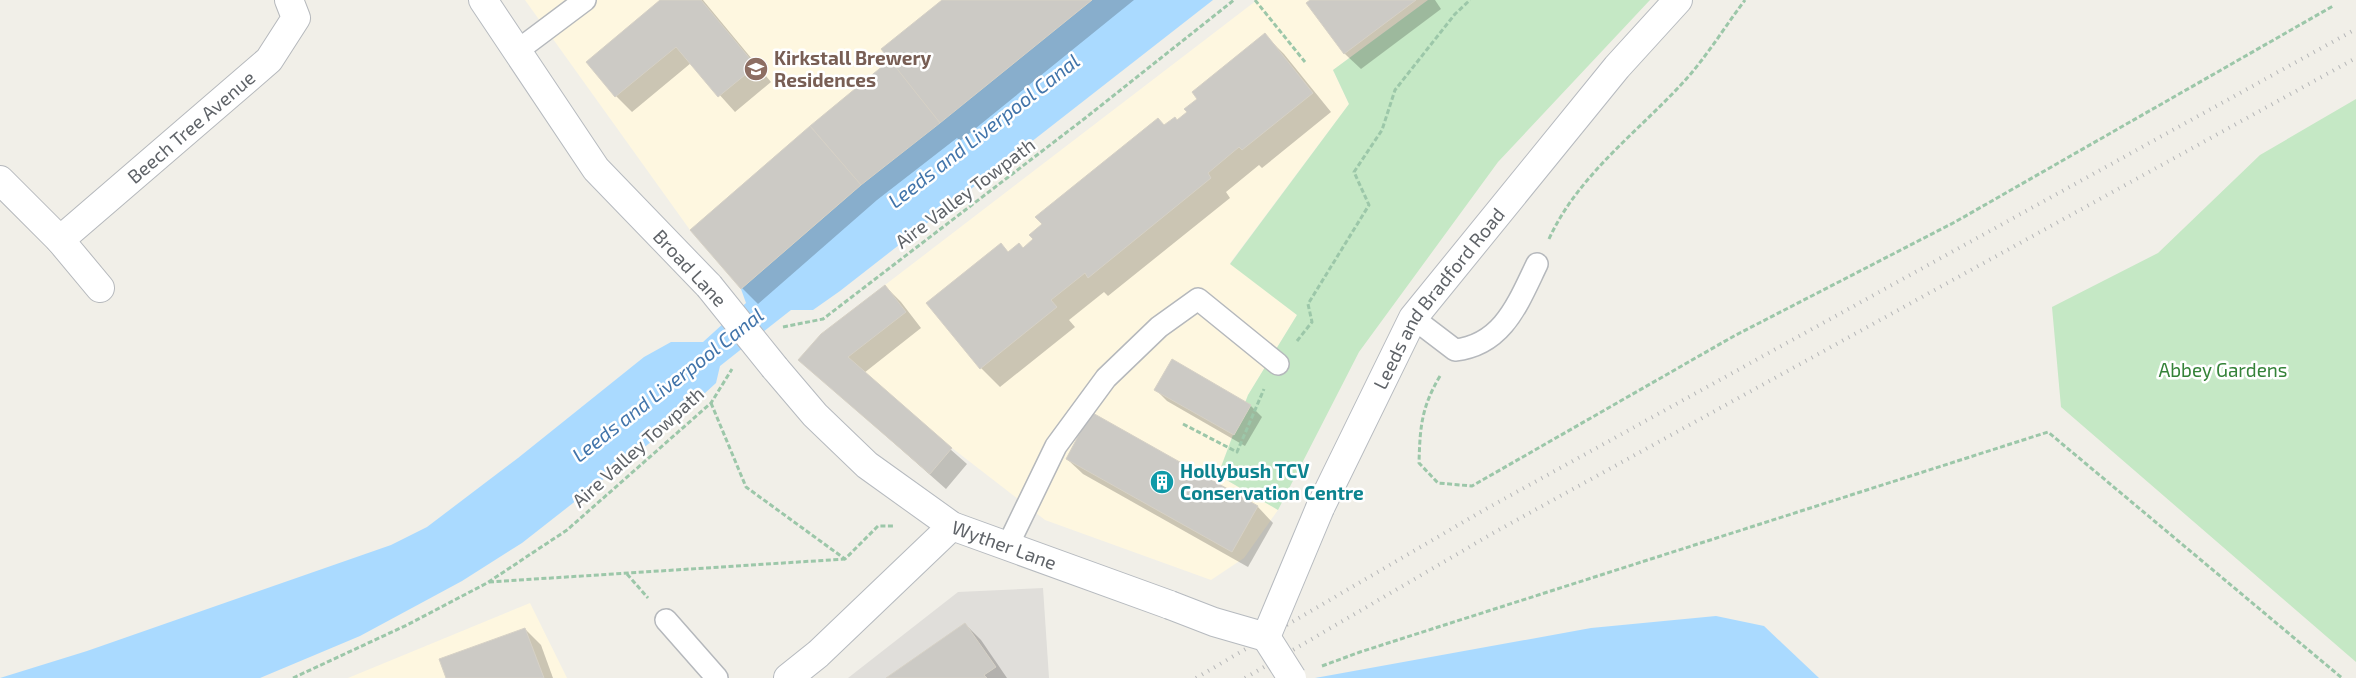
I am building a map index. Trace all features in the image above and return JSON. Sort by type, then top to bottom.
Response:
[{"type":"street","name":"Beech Tree Avenue","points":[[60,240],[269,60],[296,18],[289,0]]},
{"type":"street","name":"Broad Lane","points":[[483,0],[596,169],[709,286],[775,368],[816,415],[867,465],[952,526]]},
{"type":"street","name":"Leeds and Bradford Road","points":[[1266,637],[1320,508],[1413,318],[1617,67],[1678,0]]},
{"type":"street","points":[[0,180],[60,240],[100,288]]},
{"type":"street","name":"Wyther Lane","points":[[788,678],[818,654],[952,526],[1170,604],[1214,622],[1266,637]]},
{"type":"street","points":[[1266,637],[1292,678]]},
{"type":"lane","points":[[517,51],[585,0]]},
{"type":"lane","points":[[1413,318],[1455,350],[1472,349],[1494,336],[1514,312],[1537,264]]},
{"type":"lane","points":[[1008,545],[1056,446],[1106,378],[1159,327],[1198,299],[1278,364]]},
{"type":"lane","points":[[666,620],[717,678]]},
{"type":"path","name":"Aire Valley Towpath","points":[[780,327],[823,319],[1084,119],[1234,0]]},
{"type":"path","points":[[1255,0],[1305,62]]},
{"type":"path","points":[[1183,424],[1237,452],[1255,408],[1278,364],[1312,322],[1308,304],[1369,205],[1354,172],[1382,130],[1395,90],[1455,14],[1470,0]]},
{"type":"path","points":[[1537,264],[1554,227],[1590,176],[1688,76],[1745,0]]},
{"type":"path","points":[[1455,350],[1430,394],[1420,424],[1419,463],[1438,483],[1472,486],[1734,336],[1955,222],[2333,6]]},
{"type":"path","name":"Aire Valley Towpath","points":[[293,678],[407,625],[487,583],[567,530],[712,404],[733,368]]},
{"type":"path","points":[[712,404],[746,487],[845,559]]},
{"type":"path","points":[[1292,678],[1360,652],[2048,432],[2342,678]]},
{"type":"path","points":[[487,583],[845,559],[878,526],[896,526]]},
{"type":"shaded area","points":[[525,0],[1092,0],[741,289],[690,230]]},
{"type":"shaded area","points":[[1257,0],[1428,0],[1333,70],[1349,104],[1230,263],[1297,315],[1248,395],[1218,475],[1278,510],[1244,558],[1211,580],[1045,520],[952,448],[930,474],[798,360],[821,334]]},
{"type":"shaded area","points":[[1043,588],[1049,678],[848,678],[958,592]]},
{"type":"shaded area","points":[[530,603],[567,678],[348,678]]},
{"type":"green space","points":[[1428,0],[1650,0],[1498,162],[1359,352],[1278,510],[1218,475],[1248,395],[1297,315],[1230,264],[1349,104],[1333,70]]},
{"type":"green space","name":"Abbey Gardens","points":[[2356,99],[2356,662],[2061,407],[2052,307],[2158,253],[2260,155]]},
{"type":"water","name":"Leeds and Liverpool Canal","points":[[1092,0],[1213,0],[840,291],[813,310],[791,310],[720,366],[716,383],[656,438],[522,543],[462,581],[360,636],[260,678],[0,678],[87,651],[391,545],[427,527],[518,458],[644,357],[671,342],[703,342],[746,303],[741,289],[861,185]]},
{"type":"water","points":[[1716,616],[1764,626],[1819,678],[1315,678],[1591,628]]},
{"type":"building","points":[[660,0],[701,0],[756,66],[718,97],[676,47],[615,97],[586,62]]},
{"type":"building","points":[[942,0],[1092,0],[940,123],[881,49]]},
{"type":"building","points":[[1310,0],[1416,0],[1344,54],[1306,3]]},
{"type":"building","points":[[1265,33],[1313,93],[1242,150],[1239,147],[1208,173],[1211,178],[1088,278],[1085,273],[1051,300],[1057,307],[980,369],[926,303],[1001,243],[1008,252],[1019,243],[1023,248],[1033,239],[1029,235],[1042,224],[1035,217],[1158,118],[1164,125],[1175,117],[1177,120],[1187,112],[1184,109],[1197,99],[1192,92]]},
{"type":"building","points":[[890,60],[940,123],[861,185],[810,126]]},
{"type":"building","points":[[810,126],[861,185],[741,289],[690,230]]},
{"type":"building","points":[[885,285],[906,312],[848,357],[952,448],[930,474],[798,360],[821,334]]},
{"type":"building","points":[[1172,359],[1251,405],[1234,435],[1154,390]]},
{"type":"building","name":"Hollybush TCV Conservation Centre","points":[[1091,412],[1258,506],[1232,552],[1066,459]]},
{"type":"building","points":[[965,623],[996,667],[984,675],[987,678],[886,678]]},
{"type":"building","points":[[525,628],[544,678],[446,678],[439,659]]},
{"type":"railway","points":[[1196,678],[1484,510],[2356,29]]},
{"type":"railway","points":[[1245,678],[1495,532],[2356,58]]},
{"type":"place","name":"Kirkstall Brewery Residences","points":[[756,69]]},
{"type":"place","name":"Hollybush TCV Conservation Centre","points":[[1162,482]]}]
